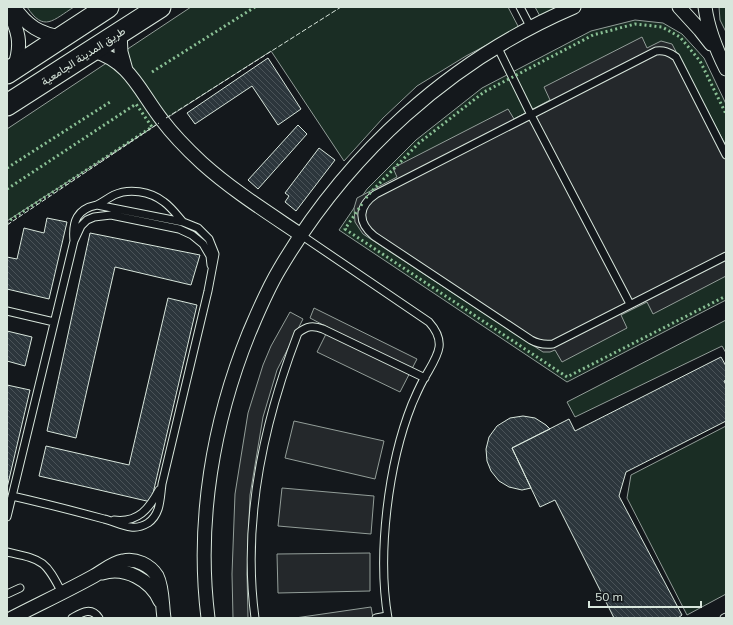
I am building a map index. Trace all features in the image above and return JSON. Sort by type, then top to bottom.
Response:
[{"type":"main road","points":[[10,70],[108,7]]},
{"type":"main road","name":"طريق المدينة الجامعية","points":[[7,105],[160,7]]},
{"type":"street","points":[[8,7],[19,39],[18,57],[10,70]]},
{"type":"street","points":[[14,7],[21,18],[30,25],[45,33],[62,37]]},
{"type":"street","points":[[208,618],[204,566],[205,522],[217,436],[228,394],[242,352],[258,311],[278,272],[301,235],[332,192],[357,163],[389,130],[423,99],[453,76],[497,46],[574,7]]},
{"type":"street","points":[[679,7],[716,50]]},
{"type":"street","points":[[705,7],[716,50],[726,69]]},
{"type":"street","points":[[120,33],[121,52],[126,70]]},
{"type":"street","points":[[93,51],[113,59],[126,70],[162,120],[201,162],[223,181],[301,235]]},
{"type":"street","points":[[12,618],[95,576],[114,563],[124,560],[133,560],[143,563],[157,576],[160,586],[163,613]]},
{"type":"lane","points":[[520,7],[531,28]]},
{"type":"lane","points":[[497,46],[531,115],[630,304]]},
{"type":"lane","points":[[726,155],[676,57],[670,52],[663,50],[656,51],[649,53],[376,194],[369,199],[364,206],[362,214],[363,223],[367,230],[374,236],[538,344],[545,345],[553,344],[726,256]]},
{"type":"lane","points":[[74,241],[73,231],[75,221],[80,213],[88,207],[97,205],[118,194],[131,191],[148,194],[163,201],[183,222]]},
{"type":"lane","points":[[97,205],[179,229],[192,235],[203,244],[210,256],[211,273]]},
{"type":"lane","points":[[7,517],[12,496],[54,322],[74,241],[81,226],[94,216],[111,214],[183,222],[198,228],[209,239],[215,254],[162,484],[158,512],[147,524],[132,528],[110,520],[12,496]]},
{"type":"lane","points":[[301,235],[429,322],[436,330],[440,340],[439,350],[412,404],[403,432],[388,504],[385,538],[384,564],[387,617],[376,618]]},
{"type":"lane","points":[[7,311],[54,322]]},
{"type":"lane","points":[[255,618],[250,570],[251,535],[259,471],[267,430],[279,385],[298,333],[306,327],[315,326],[424,378]]},
{"type":"lane","points":[[110,520],[120,521],[139,516],[147,510],[153,502],[162,484]]},
{"type":"lane","points":[[7,552],[38,560],[46,566],[52,574],[62,593]]},
{"type":"lane","points":[[7,594],[20,588]]},
{"type":"lane","points":[[72,618],[87,611],[94,613],[99,618]]},
{"type":"green space","points":[[27,7],[74,7],[54,20],[44,22],[33,15]]},
{"type":"green space","points":[[191,7],[508,7],[519,28],[466,56],[417,86],[383,118],[344,161],[271,51],[7,221],[7,129]]},
{"type":"green space","points":[[535,7],[563,7],[541,18]]},
{"type":"green space","points":[[719,7],[726,7],[726,32],[720,20]]},
{"type":"green space","points":[[635,20],[663,23],[682,34],[704,58],[726,104],[726,300],[567,382],[339,230],[367,189],[416,140],[482,88],[591,31]]},
{"type":"green space","points":[[726,320],[726,353],[722,346],[575,417],[567,402]]},
{"type":"green space","points":[[726,426],[726,594],[687,615],[627,498],[631,475]]},
{"type":"shaded area","points":[[642,37],[647,48],[661,41],[672,44],[726,146],[726,276],[653,314],[647,302],[621,315],[627,328],[562,362],[555,350],[543,352],[363,234],[355,222],[354,208],[357,198],[397,177],[393,168],[508,109],[514,119],[550,100],[544,87]]},
{"type":"shaded area","points":[[314,308],[417,359],[400,392],[317,352],[329,328],[310,318]]},
{"type":"shaded area","points":[[290,312],[303,319],[277,370],[263,417],[250,495],[247,574],[248,618],[233,618],[232,574],[235,494],[248,413],[263,365],[271,346]]},
{"type":"shaded area","points":[[294,421],[384,441],[375,479],[285,458]]},
{"type":"shaded area","points":[[282,488],[374,496],[371,534],[278,526]]},
{"type":"shaded area","points":[[370,553],[370,591],[278,593],[277,554]]},
{"type":"shaded area","points":[[371,607],[373,618],[295,618]]},
{"type":"building","points":[[268,58],[301,109],[278,125],[252,86],[195,124],[187,113]]},
{"type":"building","points":[[298,125],[307,134],[258,189],[248,180]]},
{"type":"building","points":[[319,148],[335,160],[296,211],[285,202],[289,196],[285,193]]},
{"type":"building","points":[[47,218],[67,222],[49,299],[7,289],[7,257],[17,259],[24,228],[44,233]]},
{"type":"building","points":[[90,233],[200,255],[191,285],[115,267],[76,438],[47,431]]},
{"type":"building","points":[[168,298],[197,305],[151,502],[39,476],[46,446],[129,465]]},
{"type":"building","points":[[7,331],[32,337],[25,366],[7,361]]},
{"type":"building","points":[[721,357],[726,366],[726,380],[724,381],[726,385],[726,421],[626,472],[619,496],[682,615],[678,618],[614,618],[555,500],[540,507],[512,448],[569,419],[575,431]]},
{"type":"building","points":[[7,385],[30,390],[7,488]]},
{"type":"building","points":[[523,416],[535,418],[550,429],[512,448],[531,488],[522,490],[509,487],[499,481],[491,471],[487,461],[486,449],[489,437],[497,426],[510,418]]},
{"type":"hedge","points":[[152,72],[255,7]]},
{"type":"hedge","points":[[366,198],[419,143],[484,92],[593,35],[635,24],[662,27],[680,37],[700,61],[726,114]]},
{"type":"hedge","points":[[7,168],[110,102]]},
{"type":"hedge","points":[[7,189],[136,104],[152,127],[7,222]]},
{"type":"hedge","points":[[362,204],[345,229],[567,377],[726,296]]},
{"type":"fence","points":[[166,118],[341,7]]},
{"type":"fence","points":[[7,225],[159,123]]}]
